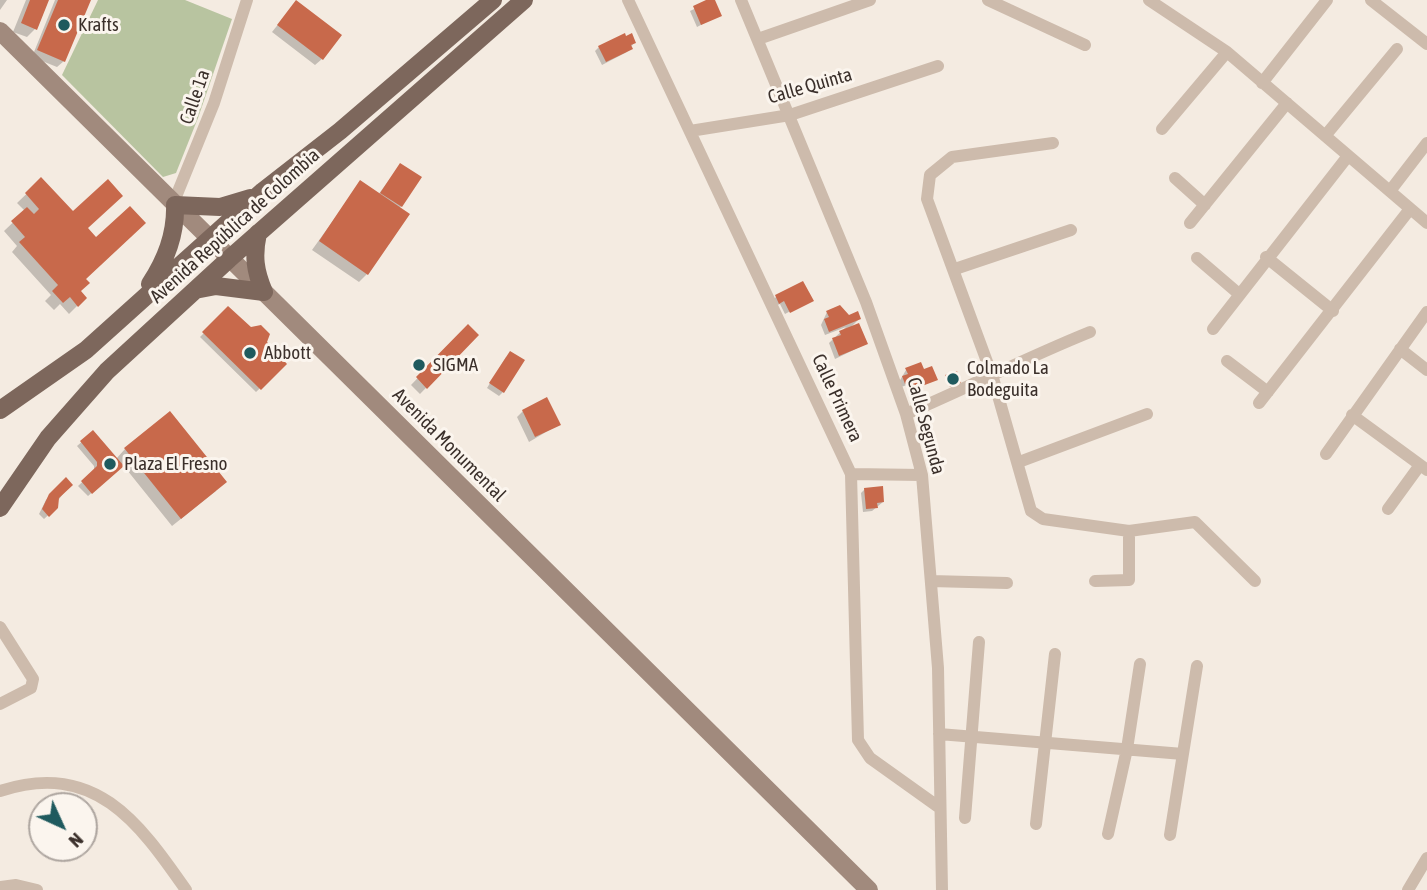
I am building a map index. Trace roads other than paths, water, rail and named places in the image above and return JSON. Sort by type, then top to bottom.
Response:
[{"type":"main road","name":"Avenida República de Colombia","points":[[0,410],[86,350],[264,191],[340,131],[493,0]]},
{"type":"main road","name":"Avenida República de Colombia","points":[[0,508],[75,405],[194,290],[513,4]]},
{"type":"main road","name":"Avenida Monumental","points":[[0,31],[869,890]]},
{"type":"main road","points":[[141,299],[170,243],[176,225],[174,204],[220,207],[239,203],[264,191]]},
{"type":"main road","points":[[194,290],[216,286],[264,292],[256,272],[253,254],[258,233]]},
{"type":"street","name":"Calle 1a","points":[[174,204],[211,114],[247,0]]},
{"type":"street","name":"Calle Primera","points":[[628,0],[851,474],[858,740],[870,758],[940,808]]},
{"type":"street","name":"Calle Segunda","points":[[741,0],[861,289],[906,414],[922,475],[938,668],[942,890]]},
{"type":"street","points":[[758,39],[870,0]]},
{"type":"street","points":[[988,0],[1085,45]]},
{"type":"street","points":[[1262,83],[1327,0]]},
{"type":"street","points":[[1371,0],[1427,44]]},
{"type":"street","points":[[1158,2],[1227,52],[1427,223]]},
{"type":"street","points":[[1325,136],[1397,49]]},
{"type":"street","points":[[1162,129],[1227,52]]},
{"type":"street","name":"Calle Quinta","points":[[690,131],[790,115],[938,66]]},
{"type":"street","points":[[1190,223],[1287,103]]},
{"type":"street","points":[[1053,143],[951,157],[930,175],[927,199],[993,378],[1031,511],[1036,516],[1129,531],[1195,522],[1255,581]]},
{"type":"street","points":[[1390,191],[1427,143]]},
{"type":"street","points":[[1213,329],[1266,257],[1348,156]]},
{"type":"street","points":[[1175,178],[1205,205]]},
{"type":"street","points":[[1259,403],[1334,311],[1410,209]]},
{"type":"street","points":[[955,269],[1071,230]]},
{"type":"street","points":[[1266,257],[1334,311]]},
{"type":"street","points":[[1197,258],[1239,294]]},
{"type":"street","points":[[1326,454],[1427,312]]},
{"type":"street","points":[[906,414],[993,378],[1008,365],[1090,332]]},
{"type":"street","points":[[1400,349],[1427,370]]},
{"type":"street","points":[[1227,360],[1268,392]]},
{"type":"street","points":[[1019,462],[1147,414]]},
{"type":"street","points":[[1352,415],[1423,468],[1388,509]]},
{"type":"street","points":[[851,474],[922,475]]},
{"type":"street","points":[[1095,581],[1129,580],[1129,531]]},
{"type":"street","points":[[931,581],[1007,583]]},
{"type":"street","points":[[0,627],[33,679],[31,688],[0,704]]},
{"type":"street","points":[[965,818],[979,642]]},
{"type":"street","points":[[1036,824],[1055,654]]},
{"type":"street","points":[[1108,834],[1127,750],[1140,664]]},
{"type":"street","points":[[1170,835],[1197,666]]},
{"type":"street","points":[[939,734],[1183,754]]},
{"type":"street","points":[[0,791],[20,784],[68,783],[106,797],[136,824],[186,890]]},
{"type":"street","points":[[1408,890],[1427,858]]},
{"type":"street","points":[[0,887],[16,886],[37,890]]},
{"type":"place","name":"Krafts","points":[[64,25]]},
{"type":"place","name":"Abbott","points":[[250,353]]},
{"type":"place","name":"SIGMA","points":[[419,365]]},
{"type":"place","name":"Colmado La Bodeguita","points":[[953,379]]},
{"type":"place","name":"Plaza El Fresno","points":[[110,464]]}]
